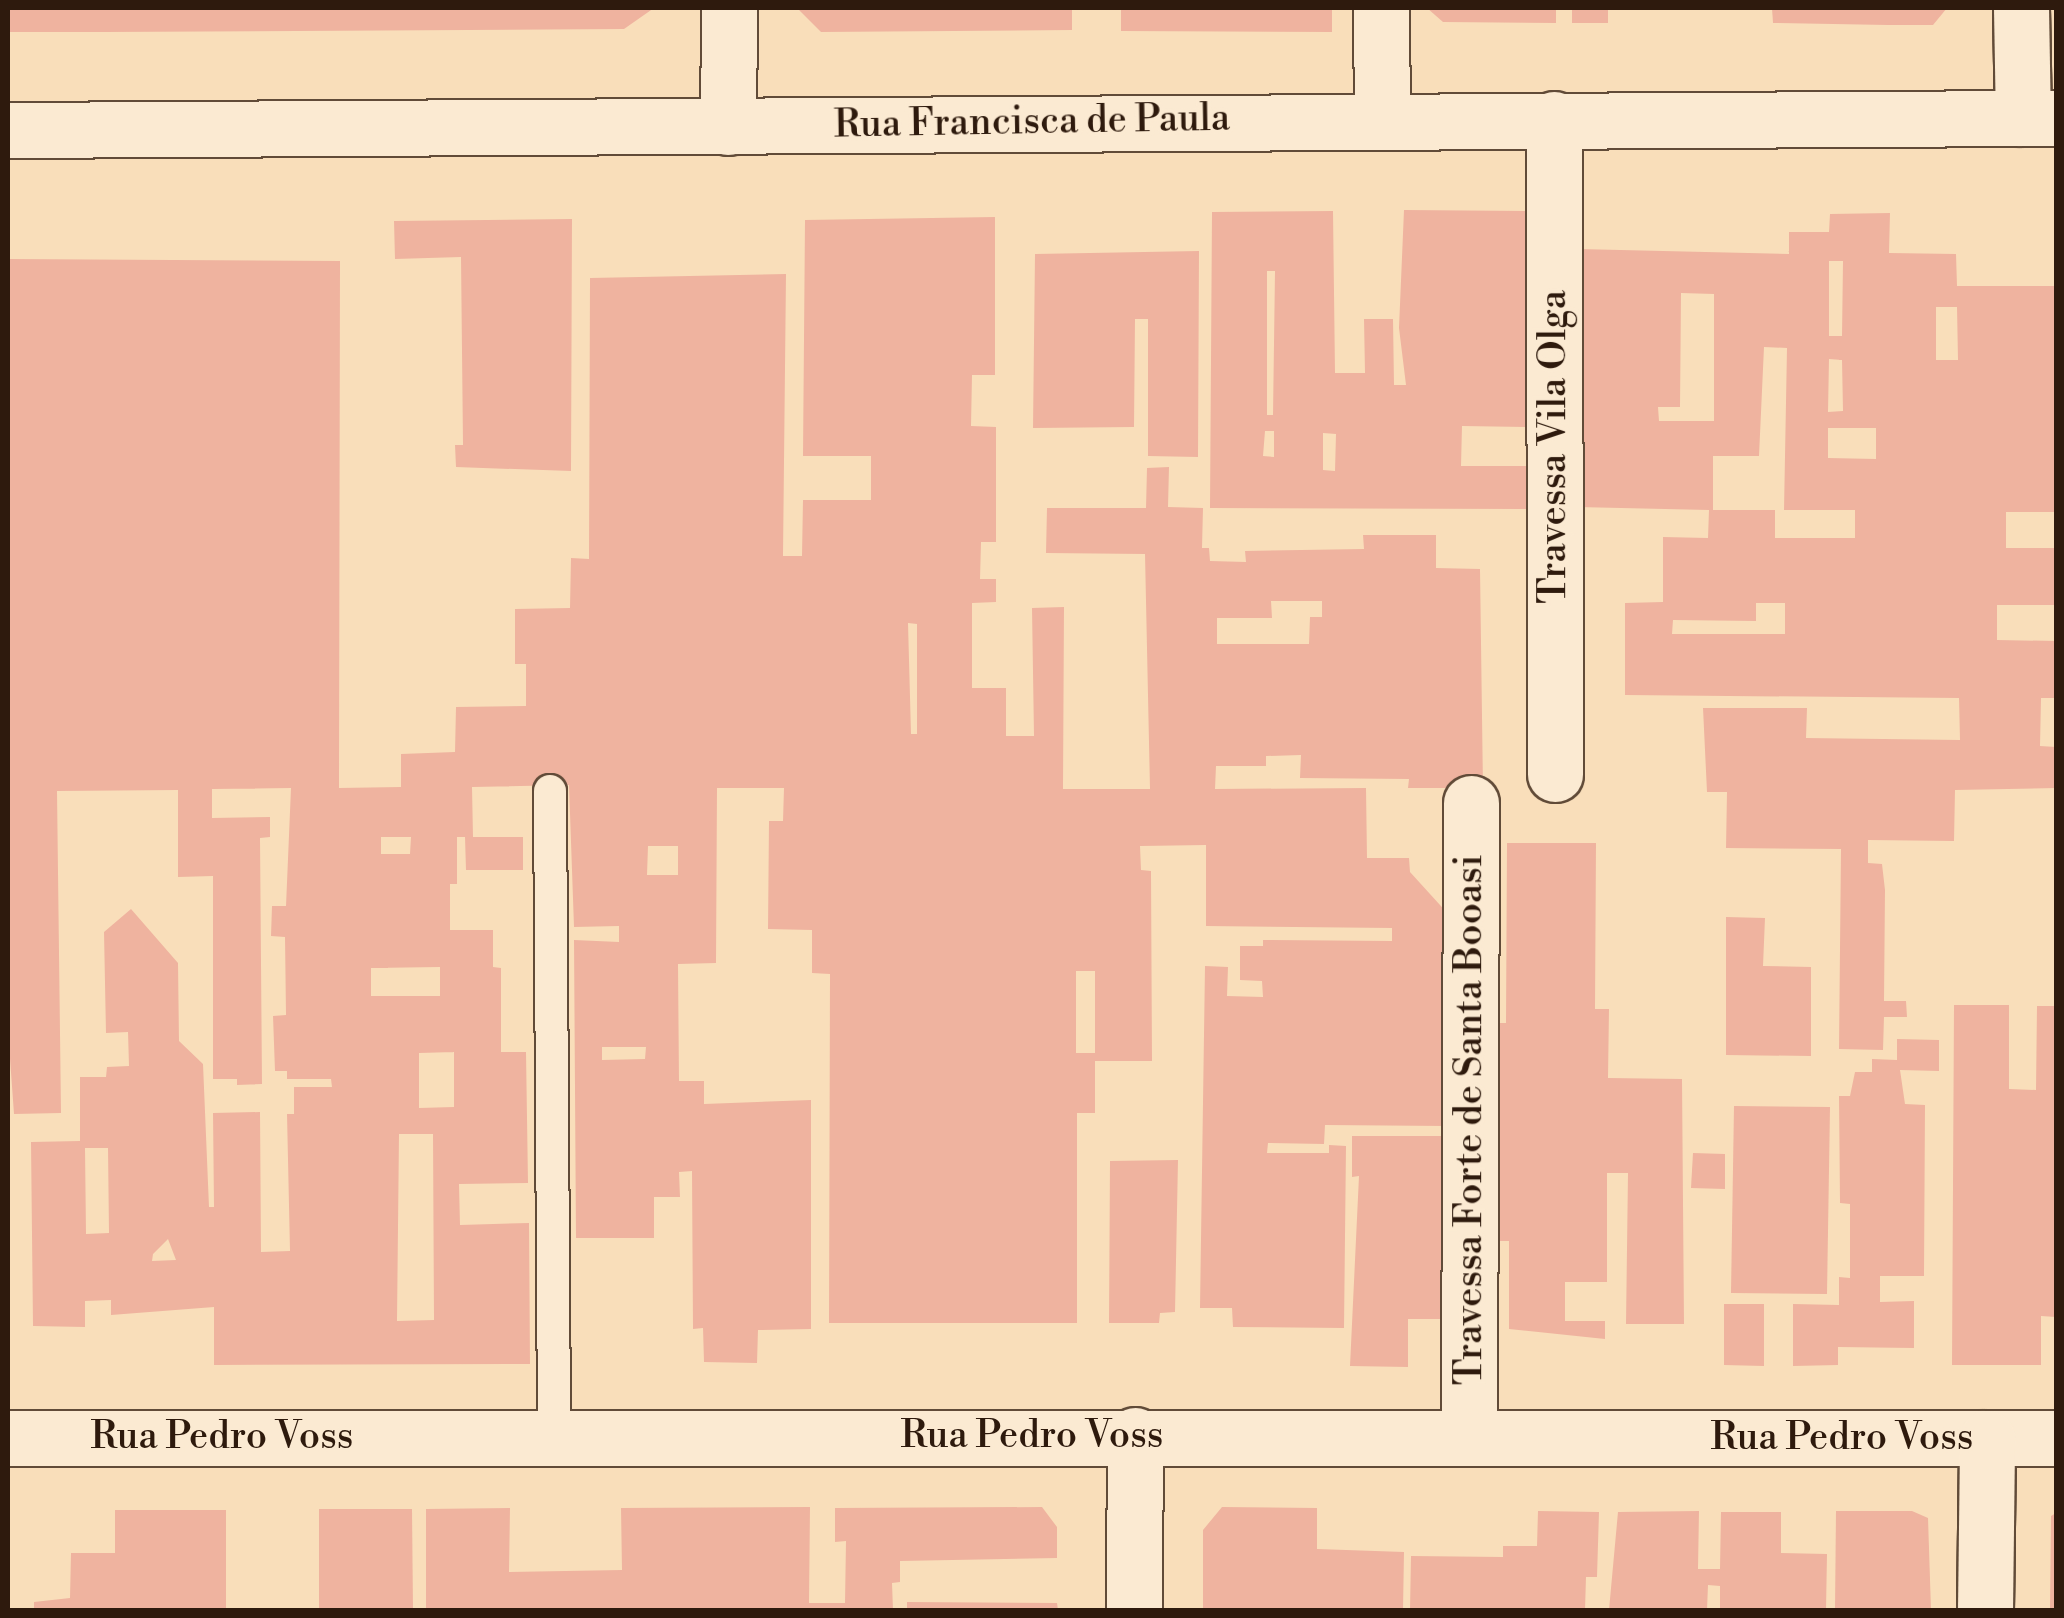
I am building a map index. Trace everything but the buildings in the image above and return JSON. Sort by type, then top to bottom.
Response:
[{"type":"street","points":[[728,8],[728,127]]},
{"type":"street","points":[[1381,8],[1382,119]]},
{"type":"street","points":[[2021,8],[2040,118]]},
{"type":"street","name":"Rua Francisca de Paula","points":[[8,130],[2040,118]]},
{"type":"street","name":"Travessa Vila Olga","points":[[1554,119],[1555,774]]},
{"type":"street","name":"Travessa Forte de Santa Booasi","points":[[1469,1436],[1471,804]]},
{"type":"street","points":[[1134,1610],[1135,1435]]},
{"type":"street","name":"Rua Pedro Voss","points":[[8,1438],[2056,1438]]},
{"type":"street","points":[[1985,1610],[1987,1438]]},
{"type":"lane","points":[[550,790],[554,1436]]}]
